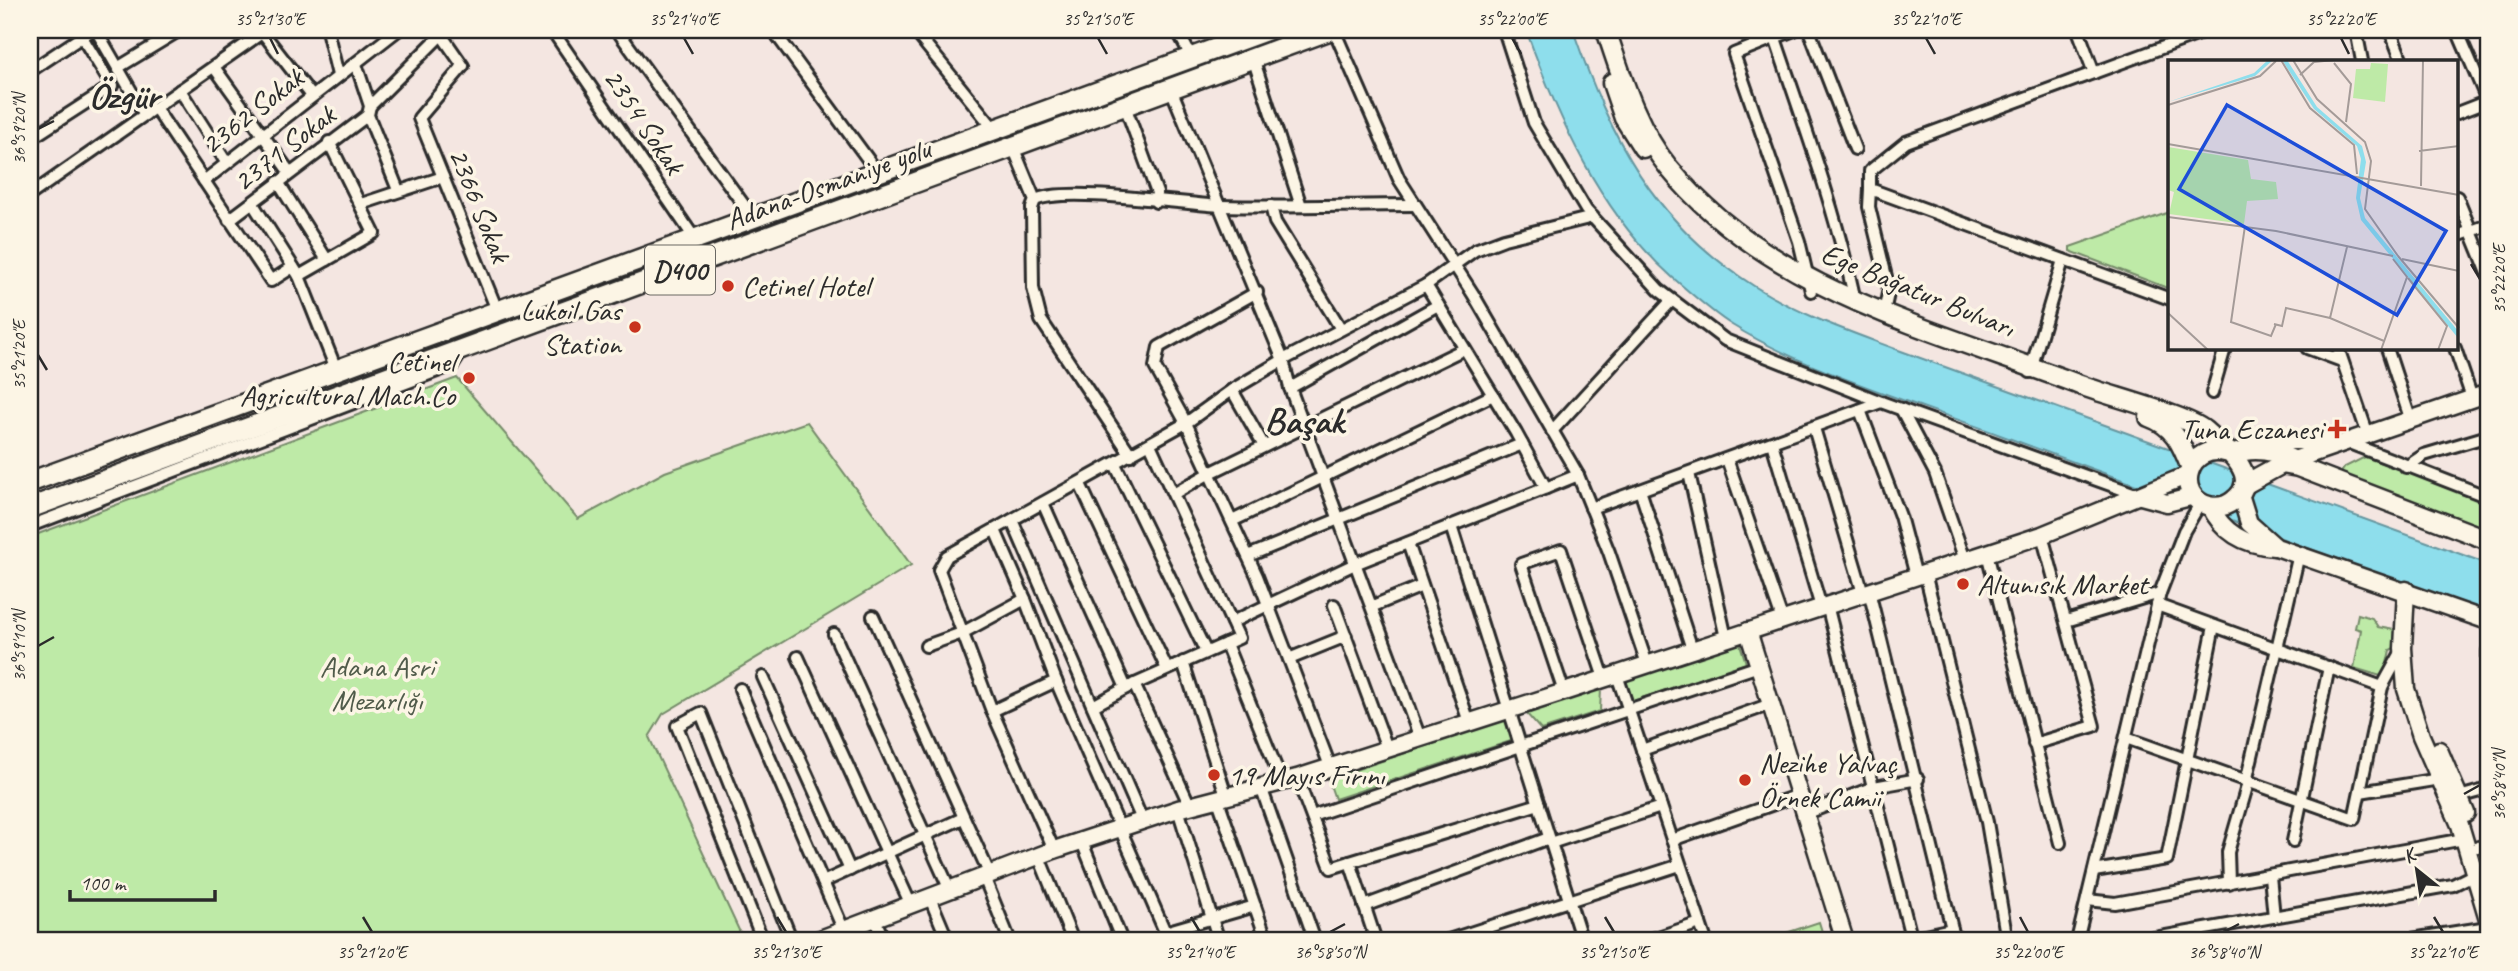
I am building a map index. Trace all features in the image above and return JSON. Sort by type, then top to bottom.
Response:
[{"type":"highway","name":"D400","points":[[30,482],[1267,30]]},
{"type":"highway","name":"Adana-Osmaniye yolu","points":[[30,508],[1332,30]]},
{"type":"main road","name":"Ege Bağatur Bulvarı","points":[[1593,30],[1624,118],[1655,167],[1694,210],[1731,243],[1809,284],[2165,423],[2177,436],[2189,471]]},
{"type":"main road","name":"Ege Bağatur Bulvarı","points":[[1606,30],[1646,134],[1669,168],[1712,213],[1839,305],[2198,425],[2235,453]]},
{"type":"main road","points":[[2141,496],[2167,503],[2202,501],[2225,505],[2242,489],[2287,462],[2367,432],[2483,397]]},
{"type":"main road","points":[[2235,453],[2269,441],[2344,441]]},
{"type":"main road","points":[[2322,474],[2318,462],[2327,447]]},
{"type":"main road","points":[[822,940],[1046,853],[1184,808],[1289,780],[2042,535],[2141,496],[2189,471],[2203,453],[2221,450],[2235,453],[2262,449],[2287,462],[2488,540]]},
{"type":"main road","points":[[2235,453],[2242,466],[2242,489],[2249,523],[2276,547]]},
{"type":"main road","points":[[2189,471],[2202,501],[2226,531],[2260,546],[2276,547],[2299,554],[2488,621]]},
{"type":"main road","points":[[2411,592],[2403,648],[2406,689],[2440,779],[2477,844]]},
{"type":"main road","points":[[2411,592],[2417,687],[2431,732],[2477,844],[2488,919]]},
{"type":"main road","points":[[1748,631],[1844,941]]},
{"type":"street","points":[[30,71],[94,30],[119,66],[145,115]]},
{"type":"street","points":[[119,66],[180,30]]},
{"type":"street","points":[[327,30],[338,75]]},
{"type":"street","name":"2362 Sokak","points":[[204,181],[398,30]]},
{"type":"street","name":"2354 Sokak","points":[[553,30],[695,239]]},
{"type":"street","points":[[617,30],[754,219]]},
{"type":"street","points":[[773,30],[878,173]]},
{"type":"street","points":[[914,30],[995,130]]},
{"type":"street","points":[[1177,30],[1192,58]]},
{"type":"street","points":[[1332,30],[1399,179],[1454,265],[1578,475],[1647,664]]},
{"type":"street","points":[[1504,30],[1534,123],[1593,217],[1659,290],[1725,340],[1881,402],[2141,496]]},
{"type":"street","points":[[1794,30],[1734,54],[1800,242],[1809,284]]},
{"type":"street","points":[[1809,30],[1855,149]]},
{"type":"street","points":[[2078,30],[2094,73]]},
{"type":"street","points":[[1884,312],[1889,289],[1868,207],[1870,171],[1906,142],[2210,30]]},
{"type":"street","points":[[2356,30],[2362,60]]},
{"type":"street","points":[[2390,30],[2402,60]]},
{"type":"street","points":[[2458,30],[2488,101],[2458,113]]},
{"type":"street","points":[[30,195],[265,31],[312,96]]},
{"type":"street","name":"2366 Sokak","points":[[440,32],[463,66],[419,118],[497,310]]},
{"type":"street","name":"2371 Sokak","points":[[229,220],[253,204],[369,110],[440,32]]},
{"type":"street","points":[[30,139],[112,86],[82,37]]},
{"type":"street","points":[[1775,38],[1812,147],[1847,264],[1855,301]]},
{"type":"street","points":[[1253,58],[1301,206]]},
{"type":"street","points":[[356,64],[369,110],[398,190]]},
{"type":"street","points":[[214,67],[290,173]]},
{"type":"street","points":[[1171,89],[1257,292],[1420,738]]},
{"type":"street","points":[[180,90],[226,162]]},
{"type":"street","points":[[1125,106],[1157,193],[1156,202]]},
{"type":"street","points":[[156,109],[271,281],[327,260],[374,233],[329,142]]},
{"type":"street","points":[[1013,147],[1035,200],[1032,208],[1033,288],[1041,320],[1131,455]]},
{"type":"street","points":[[361,204],[443,177]]},
{"type":"street","points":[[278,182],[327,260]]},
{"type":"street","points":[[1870,189],[2168,298]]},
{"type":"street","points":[[1035,200],[1046,195],[1084,195],[1221,206],[1415,205]]},
{"type":"street","points":[[2458,200],[2488,272]]},
{"type":"street","points":[[253,204],[296,271],[336,369]]},
{"type":"street","points":[[1271,206],[1275,222],[1341,329]]},
{"type":"street","points":[[1073,941],[1046,853],[939,573],[947,556],[1131,455],[1283,360],[1426,285],[1490,244],[1593,217]]},
{"type":"street","points":[[2458,236],[2488,225]]},
{"type":"street","points":[[2031,370],[2063,260]]},
{"type":"street","points":[[1426,285],[1546,488]]},
{"type":"street","points":[[1257,292],[1159,347],[1155,367],[1186,423],[1248,556],[1331,766]]},
{"type":"street","points":[[1552,430],[1672,300]]},
{"type":"street","points":[[1290,388],[1438,305]]},
{"type":"street","points":[[1175,493],[1264,446],[1464,349]]},
{"type":"street","points":[[30,526],[453,365],[463,350]]},
{"type":"street","points":[[2212,393],[2224,350]]},
{"type":"street","points":[[2312,350],[2342,361]]},
{"type":"street","points":[[2339,350],[2367,432]]},
{"type":"street","points":[[2387,350],[2410,418]]},
{"type":"street","points":[[2456,350],[2483,397]]},
{"type":"street","points":[[1232,390],[1264,446]]},
{"type":"street","points":[[1232,521],[1493,395]]},
{"type":"street","points":[[1591,508],[1881,402]]},
{"type":"street","points":[[1901,409],[1935,473],[1965,560]]},
{"type":"street","points":[[1860,410],[1920,574],[1987,822],[2007,941]]},
{"type":"street","points":[[1814,428],[1866,592],[1917,779],[1955,941]]},
{"type":"street","points":[[2406,467],[2424,456],[2488,436]]},
{"type":"street","points":[[2344,441],[2406,467],[2486,493]]},
{"type":"street","points":[[1772,443],[1824,606],[1912,939],[1952,929]]},
{"type":"street","points":[[1093,706],[1130,686],[1240,638],[1150,444]]},
{"type":"street","points":[[1248,556],[1522,444]]},
{"type":"street","points":[[1727,459],[1782,619]]},
{"type":"street","points":[[1115,464],[1206,652]]},
{"type":"street","points":[[1689,472],[1726,638]]},
{"type":"street","points":[[1232,622],[1357,563],[1578,475]]},
{"type":"street","points":[[1080,484],[1167,669]]},
{"type":"street","points":[[1640,490],[1692,649]]},
{"type":"street","points":[[2077,941],[2160,593],[2184,531],[2202,501]]},
{"type":"street","points":[[1043,503],[1130,686],[1184,808],[1219,941]]},
{"type":"street","points":[[1012,520],[1143,822]]},
{"type":"street","points":[[1451,526],[1582,941]]},
{"type":"street","points":[[995,530],[1025,599],[1055,681],[1167,936],[1211,917],[1255,906]]},
{"type":"street","points":[[2034,744],[2094,726],[2042,535]]},
{"type":"street","points":[[1408,543],[1469,722]]},
{"type":"street","points":[[1564,692],[1521,564],[1561,550],[1611,676],[1628,709],[1706,941]]},
{"type":"street","points":[[1987,553],[2060,843]]},
{"type":"street","points":[[2229,883],[2228,852],[2247,782],[2299,554]]},
{"type":"street","points":[[1373,606],[1422,586]]},
{"type":"street","points":[[2066,621],[2160,593]]},
{"type":"street","points":[[926,646],[962,633],[1025,599]]},
{"type":"street","points":[[1334,605],[1387,748]]},
{"type":"street","points":[[2157,605],[2382,687]]},
{"type":"street","points":[[873,616],[987,876],[1010,941]]},
{"type":"street","points":[[2094,871],[2167,859],[2214,626]]},
{"type":"street","points":[[834,634],[950,890]]},
{"type":"street","points":[[1289,659],[1346,636]]},
{"type":"street","points":[[1226,644],[1289,780],[1312,817],[1331,868],[1539,804]]},
{"type":"street","points":[[2126,738],[2354,819],[2382,687],[2403,648]]},
{"type":"street","points":[[2488,651],[2488,679]]},
{"type":"street","points":[[798,657],[911,905]]},
{"type":"street","points":[[1183,663],[1267,941]]},
{"type":"street","points":[[1312,817],[1759,666]]},
{"type":"street","points":[[2293,841],[2329,667]]},
{"type":"street","points":[[763,677],[850,870]]},
{"type":"street","points":[[992,711],[1055,681]]},
{"type":"street","points":[[740,689],[844,930]]},
{"type":"street","points":[[1642,750],[1771,704]]},
{"type":"street","points":[[763,941],[677,726],[701,713],[792,941]]},
{"type":"street","points":[[1805,814],[1874,787],[1917,779]]},
{"type":"street","points":[[2360,792],[2440,779]]},
{"type":"street","points":[[1261,788],[1315,941]]},
{"type":"street","points":[[2459,797],[2488,789]]},
{"type":"street","points":[[1672,840],[1799,795]]},
{"type":"street","points":[[1364,906],[1550,841],[1661,807]]},
{"type":"street","points":[[823,882],[962,818]]},
{"type":"street","points":[[1082,842],[1122,941]]},
{"type":"street","points":[[2087,900],[2115,903],[2477,844]]},
{"type":"street","points":[[1350,862],[1376,941]]},
{"type":"street","points":[[1445,941],[1570,903],[1680,865]]},
{"type":"street","points":[[2270,876],[2274,916]]},
{"type":"street","points":[[2138,941],[2481,878]]},
{"type":"street","points":[[930,898],[948,941]]},
{"type":"street","points":[[874,919],[884,941]]},
{"type":"street","points":[[1646,941],[1700,922]]},
{"type":"street","points":[[2399,941],[2488,927]]},
{"type":"green space","points":[[2168,213],[2168,288],[2070,251],[2070,247]]},
{"type":"green space","name":"Adana Asri Mezarlığı","points":[[457,378],[578,519],[665,472],[807,422],[911,565],[663,714],[649,737],[744,941],[30,941],[30,537]]},
{"type":"green space","points":[[2365,457],[2488,501],[2488,532],[2340,474],[2345,467]]},
{"type":"green space","points":[[2358,614],[2372,618],[2378,627],[2395,630],[2399,646],[2390,650],[2384,677],[2354,668],[2361,630],[2355,628]]},
{"type":"green space","points":[[1739,641],[1746,663],[1630,702],[1622,680]]},
{"type":"green space","points":[[1601,689],[1600,711],[1541,730],[1526,713]]},
{"type":"green space","points":[[1507,719],[1514,740],[1335,799],[1328,779]]},
{"type":"green space","points":[[1819,922],[1825,941],[1762,941]]},
{"type":"water","points":[[1526,30],[1573,30],[1603,107],[1640,175],[1662,206],[1688,234],[1754,286],[1807,314],[1863,337],[2488,564],[2488,614],[1863,386],[1794,358],[1732,325],[1672,277],[1646,252],[1623,224],[1567,130]]},
{"type":"place","name":"Cetinel Hotel","points":[[728,286]]},
{"type":"place","name":"Lukoil Gas Station","points":[[635,327]]},
{"type":"place","name":"Cetinel Agricultural Mach.Co","points":[[469,378]]},
{"type":"place","name":"Tuna Eczanesi","points":[[2337,429]]},
{"type":"place","name":"Altunısık Market","points":[[1963,584]]},
{"type":"place","name":"19 Mayıs Fırını","points":[[1214,775]]},
{"type":"place","name":"Nezihe Yalvaç Örnek Camii","points":[[1745,780]]},
{"type":"district","name":"Özgür","points":[[124,95]]},
{"type":"district","name":"Başak","points":[[1304,420]]}]
